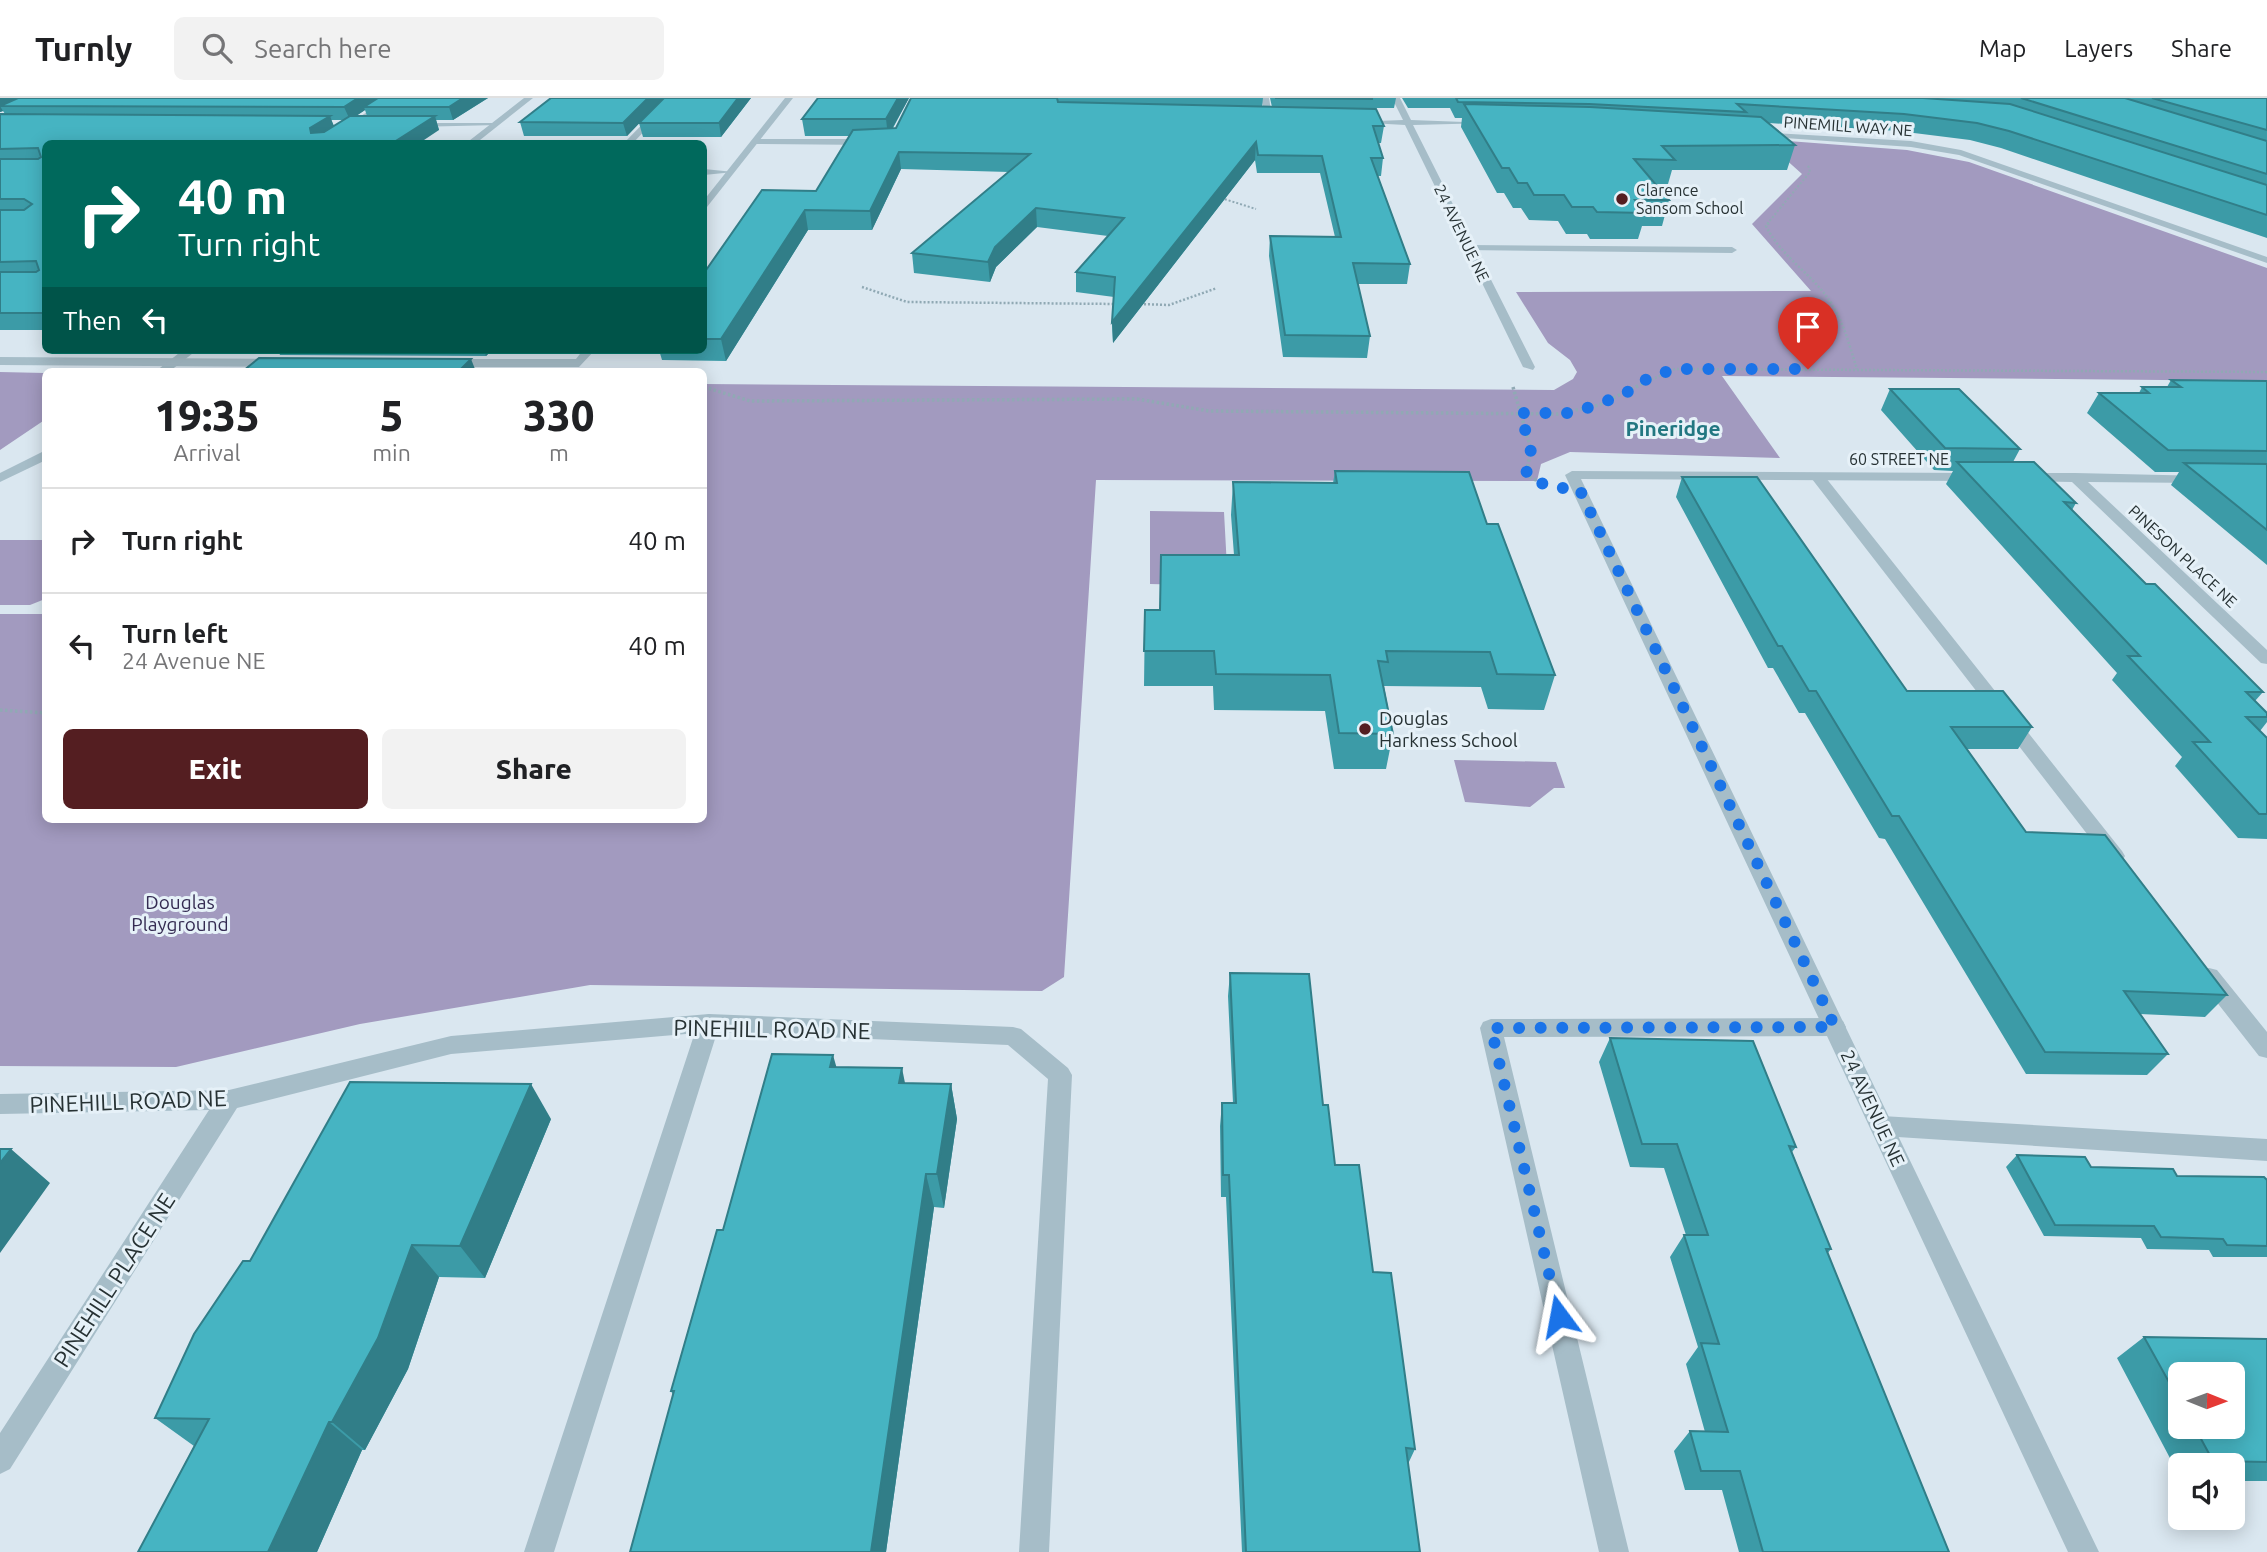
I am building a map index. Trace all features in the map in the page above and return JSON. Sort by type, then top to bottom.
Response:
[{"type":"street","points":[[327,140],[394,98]]},
{"type":"street","points":[[474,140],[529,98]]},
{"type":"street","points":[[631,140],[673,98]]},
{"type":"street","points":[[707,201],[789,98]]},
{"type":"street","points":[[1265,98],[1270,121]]},
{"type":"street","name":"24 AVENUE NE","points":[[1396,98],[1529,368]]},
{"type":"street","points":[[1258,120],[1282,121]]},
{"type":"street","points":[[1343,122],[1494,124]]},
{"type":"street","points":[[337,125],[376,125]]},
{"type":"street","points":[[401,125],[494,125]]},
{"type":"street","name":"PINEMILL WAY NE","points":[[1749,134],[1911,144],[1961,153],[2267,260]]},
{"type":"street","points":[[754,142],[879,142]]},
{"type":"street","points":[[707,172],[730,172]]},
{"type":"street","points":[[1469,248],[1732,250]]},
{"type":"street","points":[[166,368],[186,354]]},
{"type":"street","points":[[435,363],[579,363],[586,354]]},
{"type":"street","points":[[0,361],[299,363]]},
{"type":"street","points":[[0,478],[42,456]]},
{"type":"street","points":[[1817,476],[2123,865]]},
{"type":"street","name":"60 STREET NE","points":[[1576,482],[1817,476],[2212,479]]},
{"type":"street","name":"PINESON PLACE NE","points":[[2075,477],[2267,660]]},
{"type":"street","name":"24 AVENUE NE","points":[[1576,482],[2084,1552]]},
{"type":"street","points":[[2199,963],[2267,1049]]},
{"type":"street","points":[[539,1552],[709,1023]]},
{"type":"street","name":"PINEHILL ROAD NE","points":[[0,1104],[229,1100],[451,1045],[709,1023],[1013,1036],[1060,1075],[1034,1552]]},
{"type":"street","points":[[1614,1552],[1491,1028],[1835,1027]]},
{"type":"street","name":"PINEHILL PLACE NE","points":[[0,1459],[229,1100]]},
{"type":"street","points":[[1882,1126],[2267,1150]]},
{"type":"path","points":[[1806,160],[1811,172],[1766,226],[1772,241],[1828,298],[1838,316],[1857,369]]},
{"type":"path","points":[[1213,198],[1226,198],[1256,209]]},
{"type":"path","points":[[862,287],[907,302],[1169,305],[1217,288]]},
{"type":"path","points":[[1529,368],[1511,389],[1531,449],[1526,475],[1551,488],[1576,482]]},
{"type":"path","points":[[707,388],[750,401],[1137,399],[1209,411],[1573,413],[1623,395],[1650,377],[1675,369],[2267,372]]},
{"type":"path","points":[[0,710],[42,713]]},
{"type":"green space","name":"Douglas Playground","points":[[1763,139],[1907,150],[1969,162],[2267,268],[2267,381],[1722,376],[1780,458],[1570,452],[1541,464],[1537,481],[1096,480],[1064,977],[1042,991],[590,985],[360,1024],[176,1067],[0,1066],[0,614],[42,614],[42,823],[707,823],[707,384],[1554,390],[1573,379],[1577,372],[1570,360],[1548,343],[1516,292],[1811,291],[1752,224],[1802,174]]},
{"type":"green space","points":[[0,372],[42,373],[42,422],[0,450]]},
{"type":"green space","points":[[1150,511],[1224,512],[1228,586],[1150,584]]},
{"type":"green space","points":[[0,540],[42,540],[42,600],[30,605],[0,605]]},
{"type":"green space","points":[[1454,760],[1556,762],[1565,788],[1554,788],[1530,807],[1465,802]]},
{"type":"building","points":[[18,98],[358,98],[344,107],[0,106]]},
{"type":"building","points":[[378,98],[463,98],[449,107],[364,107]]},
{"type":"building","points":[[551,98],[648,98],[623,123],[520,122]]},
{"type":"building","points":[[664,98],[738,98],[719,123],[639,123]]},
{"type":"building","points":[[818,98],[898,98],[886,119],[802,119]]},
{"type":"building","points":[[911,98],[1057,98],[1058,102],[1376,109],[1384,126],[1373,126],[1383,158],[1371,158],[1410,264],[1353,263],[1370,336],[1285,335],[1270,236],[1341,237],[1322,156],[1258,155],[1256,142],[1112,322],[1115,277],[1076,272],[1124,218],[1036,208],[995,247],[988,262],[912,253],[1030,154],[899,152],[870,211],[805,210],[721,339],[707,339],[707,269],[762,190],[816,191],[853,130],[896,128]]},
{"type":"building","points":[[1275,98],[1372,98],[1372,99]]},
{"type":"building","points":[[1456,98],[1923,98],[2010,104],[2267,185],[2267,215],[1977,123],[1904,114],[1737,104],[1746,112],[1589,104],[1458,102]]},
{"type":"building","points":[[2021,98],[2125,98],[2267,141],[2267,174]]},
{"type":"building","points":[[2152,98],[2267,98],[2267,130]]},
{"type":"building","points":[[1464,104],[1590,107],[1761,117],[1795,145],[1662,146],[1675,160],[1634,159],[1669,200],[1635,200],[1645,213],[1597,212],[1593,207],[1572,207],[1564,195],[1534,195],[1527,183],[1518,183],[1509,168],[1502,168]]},
{"type":"building","points":[[0,114],[330,116],[310,128],[311,133],[324,132],[350,116],[435,116],[397,140],[42,140],[42,313],[0,313],[0,272],[39,270],[36,261],[0,262],[0,210],[24,210],[32,204],[24,199],[0,199],[0,159],[41,157],[38,148],[0,149]]},
{"type":"building","points":[[259,358],[471,359],[462,368],[247,368]]},
{"type":"building","points":[[2171,380],[2267,381],[2267,451],[2168,450],[2099,393],[2149,393],[2142,387],[2181,387]]},
{"type":"building","points":[[1890,389],[1959,389],[2020,449],[1945,448]]},
{"type":"building","points":[[1957,462],[2034,462],[2076,503],[2064,502],[2146,584],[2155,584],[2263,692],[2246,692],[2267,713],[2267,717],[2246,717],[2267,738],[2267,814],[2259,814],[2193,742],[2210,742],[2128,656],[2140,656]]},
{"type":"building","points":[[2184,463],[2267,464],[2267,530]]},
{"type":"building","points":[[1335,471],[1469,472],[1487,524],[1498,524],[1555,675],[1497,674],[1490,652],[1386,651],[1388,662],[1378,661],[1393,734],[1339,733],[1330,675],[1216,674],[1214,651],[1144,651],[1145,610],[1160,610],[1161,555],[1239,555],[1233,482],[1337,483]]},
{"type":"building","points":[[1682,477],[1757,477],[1907,691],[2003,691],[2032,727],[1951,727],[2026,832],[2105,835],[2227,995],[2124,991],[2168,1054],[2045,1052],[1899,816],[1892,816],[1816,691],[1809,691],[1782,646],[1778,646]]},
{"type":"building","points":[[1230,973],[1309,974],[1323,1105],[1328,1105],[1335,1165],[1359,1165],[1373,1272],[1391,1273],[1415,1449],[1406,1448],[1420,1552],[1246,1552],[1229,1175],[1223,1175],[1222,1103],[1236,1103]]},
{"type":"building","points":[[1610,1038],[1753,1041],[1796,1147],[1789,1146],[1831,1249],[1826,1249],[1949,1552],[1763,1552],[1740,1471],[1701,1471],[1690,1431],[1728,1432],[1701,1343],[1719,1344],[1684,1235],[1708,1235],[1677,1144],[1642,1144]]},
{"type":"building","points":[[772,1054],[833,1055],[830,1067],[902,1068],[899,1083],[951,1084],[937,1174],[926,1174],[871,1552],[630,1552],[674,1391],[671,1391],[717,1230],[723,1230]]},
{"type":"building","points":[[350,1082],[531,1084],[460,1246],[412,1245],[378,1338],[332,1422],[329,1422],[268,1552],[138,1552],[209,1419],[155,1418],[194,1334],[243,1261],[250,1261]]},
{"type":"building","points":[[0,1149],[11,1149],[0,1163]]},
{"type":"building","points":[[2017,1155],[2085,1157],[2091,1167],[2173,1169],[2177,1176],[2264,1177],[2267,1180],[2267,1246],[2227,1245],[2223,1239],[2161,1237],[2154,1226],[2055,1225]]},
{"type":"building","points":[[2144,1337],[2267,1339],[2267,1462],[2245,1462],[2245,1453],[2209,1453],[2201,1439],[2245,1439],[2245,1362],[2168,1362],[2168,1380]]},
{"type":"place","name":"Clarence Sansom School","points":[[1622,199]]},
{"type":"place","name":"Douglas Harkness School","points":[[1365,729]]},
{"type":"district","name":"Pineridge","points":[[1673,428]]},
{"type":"route","points":[[1559,1316],[1491,1028],[1835,1027],[1579,488],[1551,488],[1526,475],[1531,449],[1520,413],[1573,413],[1623,395],[1650,377],[1675,369],[1808,369]]}]
